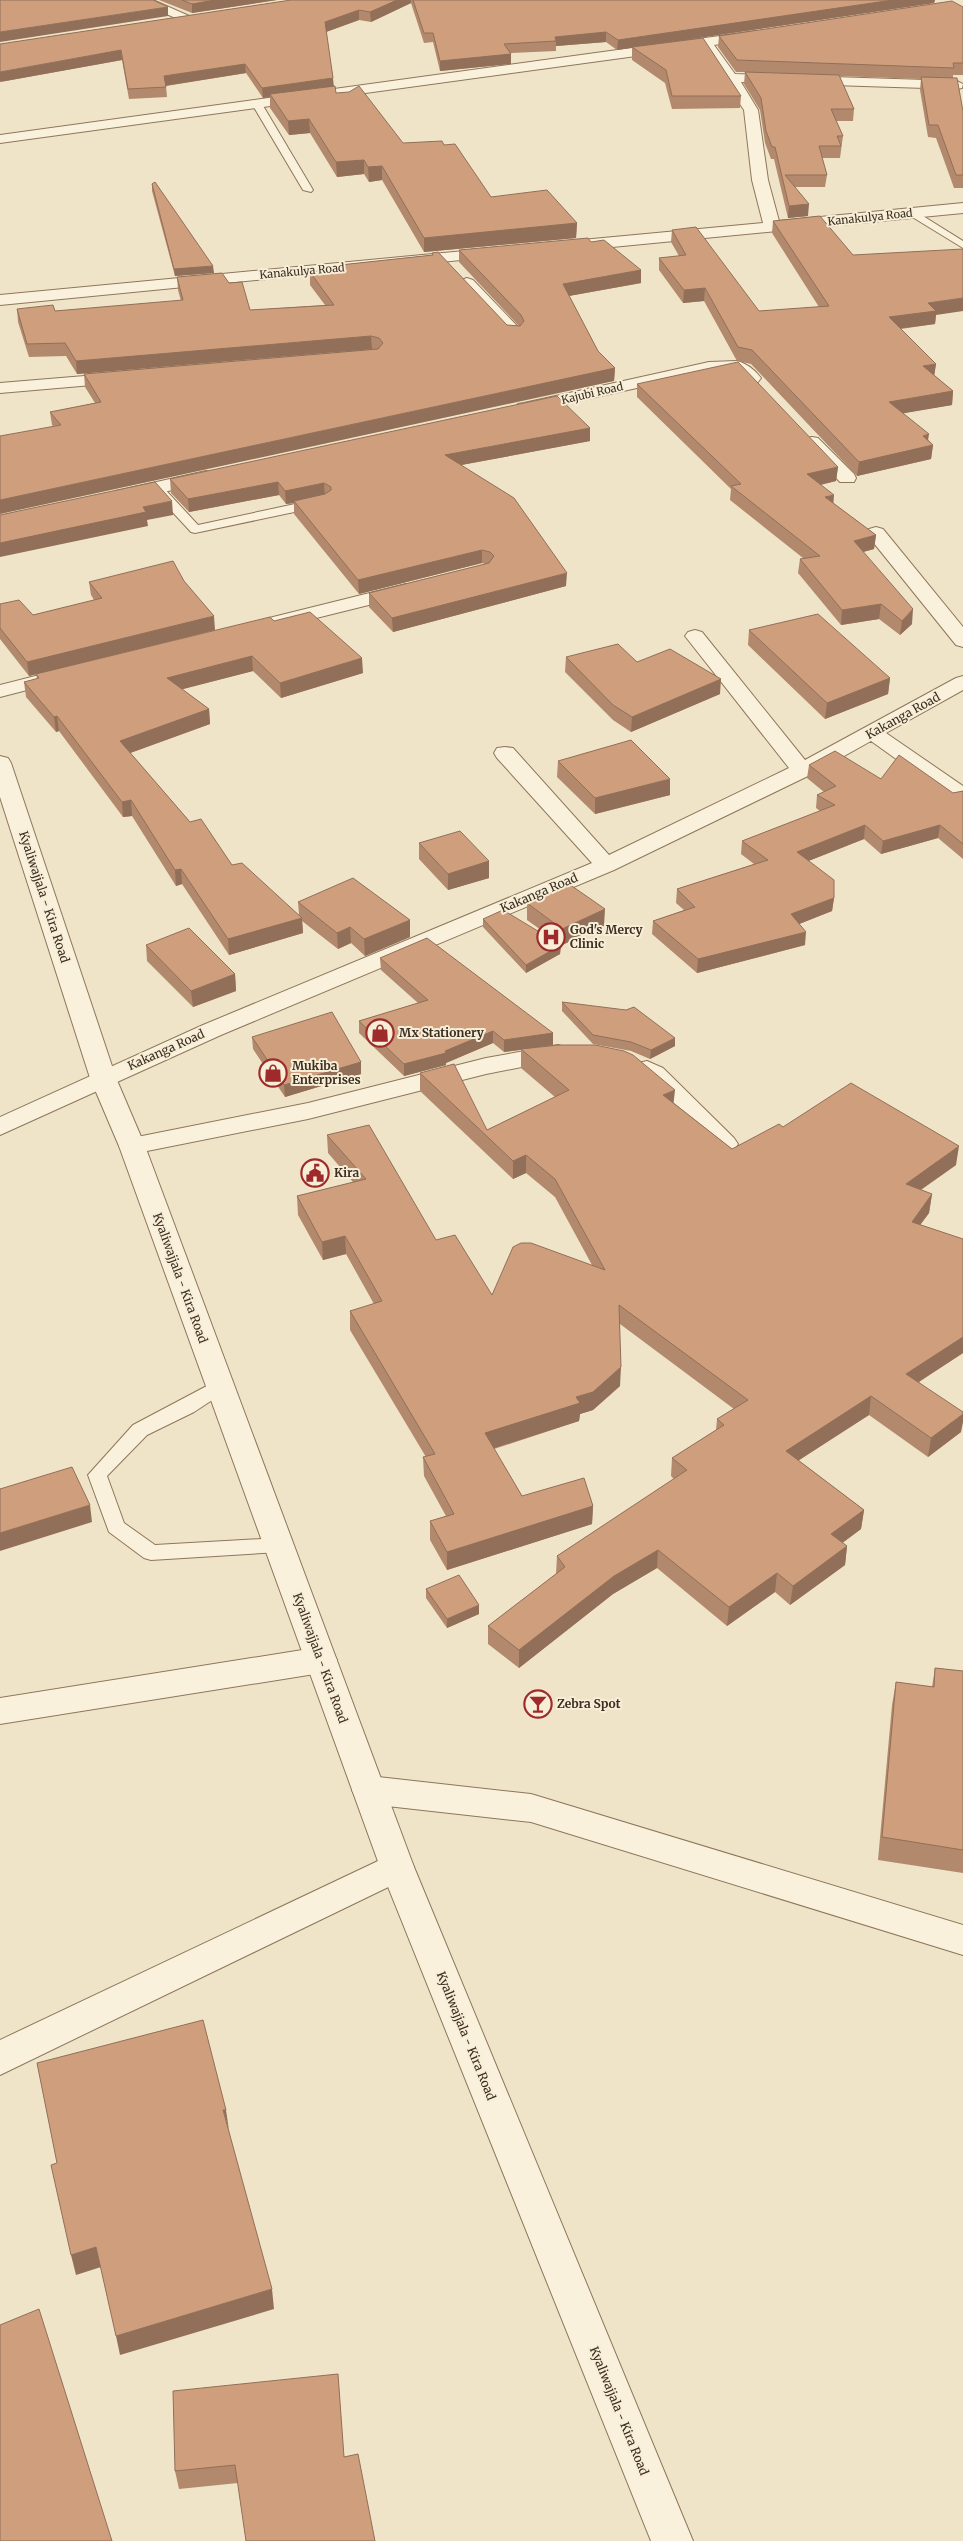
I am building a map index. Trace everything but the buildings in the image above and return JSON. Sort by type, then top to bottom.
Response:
[{"type":"street","points":[[142,0],[194,18],[161,23]]},
{"type":"street","points":[[0,140],[769,34]]},
{"type":"street","points":[[706,43],[751,110],[760,180],[772,226]]},
{"type":"street","points":[[731,78],[958,85]]},
{"type":"street","name":"Kanakulya Road","points":[[559,247],[963,208]]},
{"type":"street","name":"Kanakulya Road","points":[[0,300],[511,252]]},
{"type":"street","points":[[443,258],[514,333]]},
{"type":"street","name":"Kajubi Road","points":[[507,412],[709,366],[737,366],[744,369],[765,391]]},
{"type":"street","points":[[0,388],[135,377]]},
{"type":"street","points":[[799,427],[847,478]]},
{"type":"street","points":[[102,500],[225,473]]},
{"type":"street","points":[[876,532],[947,618],[963,642]]},
{"type":"street","points":[[260,626],[424,586]]},
{"type":"street","points":[[695,636],[802,770]]},
{"type":"street","points":[[0,691],[77,672]]},
{"type":"street","name":"Kakanga Road","points":[[0,1128],[103,1078],[212,1030],[606,865],[802,770],[873,733],[963,682]]},
{"type":"street","points":[[873,733],[963,796]]},
{"type":"street","points":[[504,753],[606,865]]},
{"type":"street","name":"Kyaliwajjala - Kira Road","points":[[0,763],[103,1078],[132,1146],[397,1866],[672,2541]]},
{"type":"street","points":[[132,1146],[308,1111],[486,1066],[546,1054],[579,1052]]},
{"type":"street","points":[[626,1059],[635,1062],[654,1074],[725,1144]]},
{"type":"street","points":[[0,1711],[321,1660]]},
{"type":"street","points":[[369,1790],[531,1808],[963,1940]]},
{"type":"street","points":[[0,2058],[397,1866]]},
{"type":"lane","points":[[257,104],[308,190]]},
{"type":"lane","points":[[912,213],[963,245]]},
{"type":"lane","points":[[157,488],[195,529],[325,502]]},
{"type":"lane","points":[[220,1386],[187,1407],[140,1430],[97,1475],[116,1527],[151,1553],[279,1545]]},
{"type":"place","name":"God's Mercy Clinic","points":[[551,937]]},
{"type":"place","name":"Mx Stationery","points":[[380,1033]]},
{"type":"place","name":"Mukiba Enterprises","points":[[273,1073]]},
{"type":"place","name":"Kira","points":[[315,1173]]},
{"type":"place","name":"Zebra Spot","points":[[538,1704]]}]
